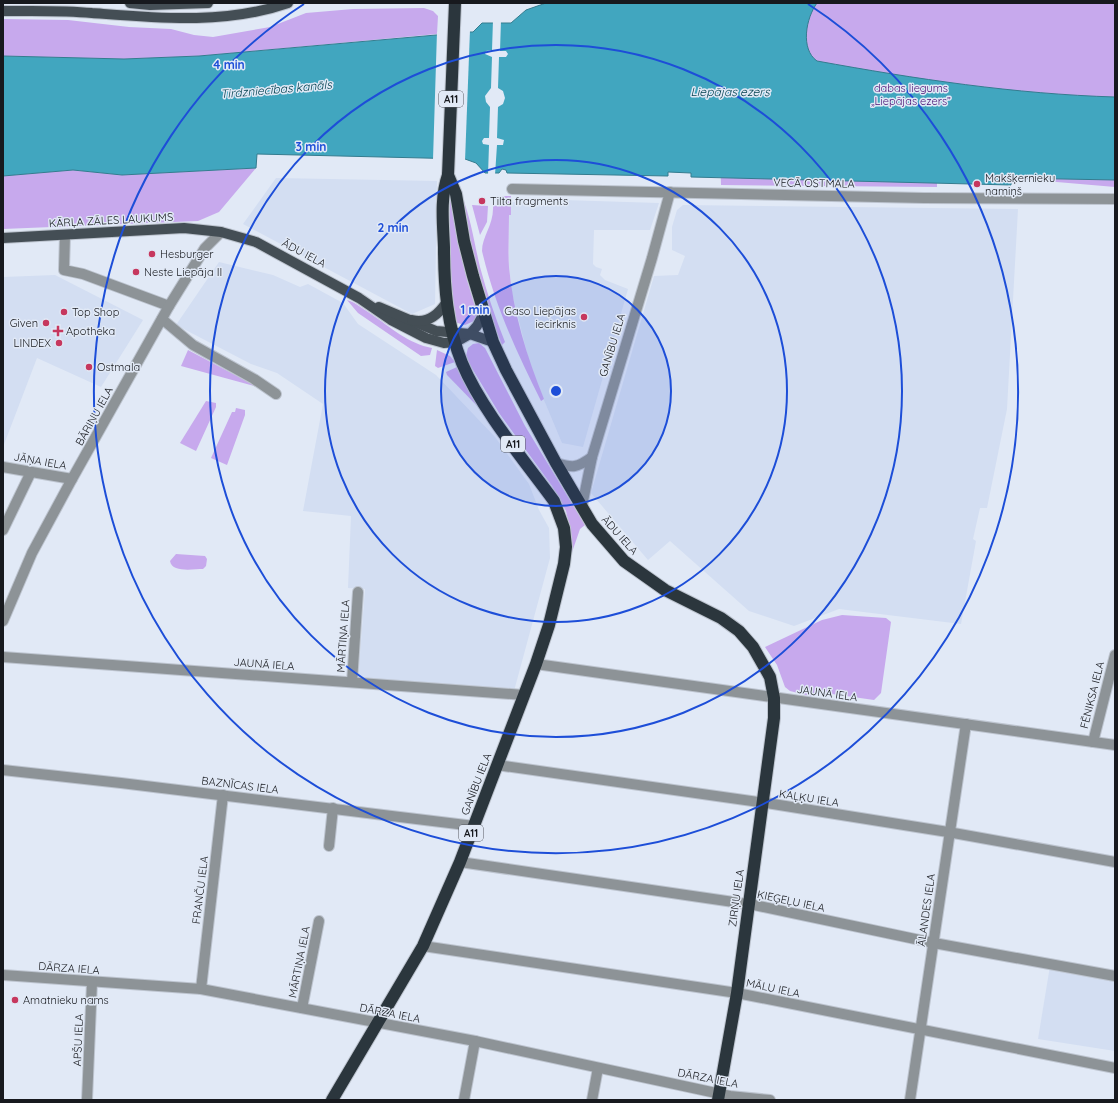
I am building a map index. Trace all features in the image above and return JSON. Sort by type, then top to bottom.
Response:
[{"type":"highway","name":"A11","points":[[454,337],[446,303],[443,199],[448,175],[455,3]]},
{"type":"highway","name":"A11","points":[[448,175],[453,184],[464,241],[484,313]]},
{"type":"highway","name":"ĀDU IELA","points":[[484,313],[506,370],[556,463],[592,524],[624,561],[665,590],[721,618],[739,631],[757,653],[770,677],[774,698]]},
{"type":"highway","name":"GANĪBU IELA","points":[[332,1100],[423,946],[460,862],[536,664],[560,582],[566,547],[564,528],[554,501],[483,403],[462,362],[454,337]]},
{"type":"highway","name":"ZIRŅU IELA","points":[[719,1097],[737,993],[774,718],[774,698]]},
{"type":"main road","points":[[123,16],[135,3],[185,5],[208,3]]},
{"type":"main road","points":[[3,11],[67,11],[167,18],[221,16],[272,8],[288,3]]},
{"type":"main road","name":"KĀRĻA ZĀLES LAUKUMS","points":[[3,238],[184,228],[221,232]]},
{"type":"main road","name":"ĀDU IELA","points":[[221,232],[256,242],[371,305],[391,320],[418,336],[438,342],[470,334],[494,342]]},
{"type":"main road","points":[[406,318],[422,321],[433,318],[446,303]]},
{"type":"main road","name":"ĀDU IELA","points":[[371,305],[454,337]]},
{"type":"main road","points":[[470,334],[477,326],[484,313]]},
{"type":"street","name":"VECĀ OSTMALA","points":[[512,188],[993,199],[1115,200]]},
{"type":"street","name":"GANĪBU IELA","points":[[582,506],[592,457],[652,258],[670,192]]},
{"type":"street","name":"BĀRIŅU IELA","points":[[3,621],[32,553],[72,479],[169,306],[205,248],[221,232]]},
{"type":"street","points":[[64,235],[64,270],[84,274],[169,306]]},
{"type":"street","points":[[162,319],[193,345],[254,379],[276,394]]},
{"type":"street","points":[[556,463],[572,468],[582,464],[592,457]]},
{"type":"street","name":"JĀŅA IELA","points":[[3,467],[72,479]]},
{"type":"street","points":[[4,523],[31,472]]},
{"type":"street","name":"MĀRTIŅA IELA","points":[[352,682],[358,592]]},
{"type":"street","name":"FĒNIKSA IELA","points":[[1093,742],[1115,656]]},
{"type":"street","name":"JAUNĀ IELA","points":[[3,658],[352,682],[524,696]]},
{"type":"street","name":"JAUNĀ IELA","points":[[536,664],[1115,745]]},
{"type":"street","name":"ĀLANDES IELA","points":[[910,1100],[934,943],[948,832],[966,724]]},
{"type":"street","name":"KAĻĶU IELA","points":[[497,765],[948,832],[1115,862]]},
{"type":"street","name":"BAZNĪCAS IELA","points":[[3,770],[334,808],[474,826]]},
{"type":"street","name":"FRANČU IELA","points":[[200,989],[223,795]]},
{"type":"street","points":[[329,846],[334,808]]},
{"type":"street","name":"ĶIEĢEĻU IELA","points":[[460,862],[748,904],[934,943],[1115,976]]},
{"type":"street","name":"MĀRTIŅA IELA","points":[[302,1008],[319,921]]},
{"type":"street","name":"MĀLU IELA","points":[[423,946],[737,993],[1115,1068]]},
{"type":"street","name":"DĀRZA IELA","points":[[3,976],[200,989],[378,1024],[475,1041],[719,1097],[770,1100]]},
{"type":"street","name":"APŠU IELA","points":[[87,1100],[92,982]]},
{"type":"street","points":[[464,1100],[475,1041]]},
{"type":"street","points":[[592,1100],[598,1068]]},
{"type":"shaded area","points":[[276,178],[437,181],[435,304],[412,314],[243,224]]},
{"type":"shaded area","points":[[563,200],[659,203],[650,230],[594,230],[593,264],[602,269],[600,275],[605,280],[628,289],[583,447],[562,443],[531,369],[512,293],[509,266],[509,215],[511,215],[511,202],[563,204]]},
{"type":"shaded area","points":[[683,205],[1018,209],[1007,409],[987,508],[980,508],[973,539],[976,541],[961,624],[839,609],[794,626],[749,611],[670,541],[648,560],[591,493],[654,276],[678,275],[685,256],[672,250],[672,227],[677,210]]},
{"type":"shaded area","points":[[219,262],[273,275],[300,287],[308,284],[343,303],[358,324],[436,375],[495,437],[529,484],[539,510],[549,528],[550,558],[514,691],[358,680],[365,589],[348,588],[351,516],[303,511],[323,404],[277,373],[251,364],[176,325]]},
{"type":"shaded area","name":"Ostmala","points":[[55,275],[143,320],[101,387],[37,358],[3,447],[3,277]]},
{"type":"shaded area","points":[[1050,966],[1115,977],[1115,1051],[1038,1039]]},
{"type":"green space","name":"Liepājas ezers","points":[[716,3],[1115,3],[1115,187],[1011,178],[937,183],[937,187],[721,185]]},
{"type":"green space","points":[[424,8],[433,11],[438,16],[437,34],[199,56],[124,59],[3,56],[3,19],[68,20],[129,27],[171,29],[194,35],[213,37],[270,27],[306,13],[353,9]]},
{"type":"green space","points":[[256,168],[219,212],[198,221],[3,229],[3,176],[73,170],[122,175]]},
{"type":"green space","points":[[462,196],[470,222],[485,286],[505,342],[502,345],[488,309],[478,272]]},
{"type":"green space","points":[[502,196],[511,196],[511,215],[509,215],[509,267],[511,284],[517,317],[532,367],[544,399],[541,401],[507,328],[493,291],[482,251],[484,240],[492,219],[493,206],[502,205]]},
{"type":"green space","points":[[450,197],[467,280],[477,313],[474,321],[465,325],[454,322],[448,269]]},
{"type":"green space","points":[[472,205],[488,206],[487,222],[480,235]]},
{"type":"green space","points":[[347,300],[353,302],[415,343],[432,348],[430,355],[421,356],[358,313]]},
{"type":"green space","points":[[479,343],[485,348],[525,426],[585,525],[580,529],[570,558],[571,534],[566,511],[552,486],[499,413],[466,356],[468,348],[473,344]]},
{"type":"green space","points":[[188,350],[258,387],[181,366]]},
{"type":"green space","points":[[437,350],[450,356],[455,362],[438,368],[435,366]]},
{"type":"green space","points":[[457,367],[482,411],[447,375],[446,372]]},
{"type":"green space","points":[[206,401],[216,403],[216,407],[196,451],[180,443]]},
{"type":"green space","points":[[236,408],[245,410],[245,415],[227,465],[211,458],[232,412],[235,412]]},
{"type":"green space","points":[[176,554],[205,556],[207,559],[206,566],[203,569],[179,569],[172,565],[170,561]]},
{"type":"green space","points":[[842,615],[886,618],[891,622],[881,693],[874,700],[825,693],[810,696],[790,691],[785,687],[777,665],[765,647],[822,620]]},
{"type":"water","name":"Tirdzniecības kanāls","points":[[546,3],[817,3],[810,17],[806,33],[808,49],[817,61],[966,85],[1040,93],[1115,97],[1115,180],[1011,178],[1011,185],[691,177],[691,173],[668,172],[668,176],[507,173],[506,170],[502,169],[499,173],[485,173],[476,163],[465,159],[257,154],[256,168],[122,175],[73,170],[3,176],[3,56],[124,59],[199,56],[473,32],[482,23],[511,23],[526,10]]},
{"type":"pier","points":[[493,20],[501,20],[500,51],[506,51],[508,54],[506,57],[499,57],[498,88],[503,91],[505,98],[503,104],[498,107],[497,138],[504,140],[503,145],[497,145],[495,175],[488,175],[489,145],[483,144],[482,141],[484,138],[489,138],[490,107],[486,102],[485,96],[491,88],[492,57],[485,54],[486,51],[492,50]]},
{"type":"pier","points":[[470,30],[465,161],[433,159],[437,32]]},
{"type":"place","name":"Makšķernieku namiņš","points":[[977,184]]},
{"type":"place","name":"Tilta fragments","points":[[482,201]]},
{"type":"place","name":"Hesburger","points":[[152,254]]},
{"type":"place","name":"Neste Liepāja II","points":[[136,272]]},
{"type":"place","name":"Top Shop","points":[[64,312]]},
{"type":"place","name":"Gaso Liepājas iecirknis","points":[[584,317]]},
{"type":"place","name":"Given","points":[[46,323]]},
{"type":"place","name":"Apotheka","points":[[58,331]]},
{"type":"place","name":"LINDEX","points":[[59,343]]},
{"type":"place","name":"Ostmala","points":[[89,367]]},
{"type":"place","name":"Amatnieku nams","points":[[15,1000]]},
{"type":"park label","name":"dabas liegums „Liepājas ezers”","points":[[911,94]]}]
